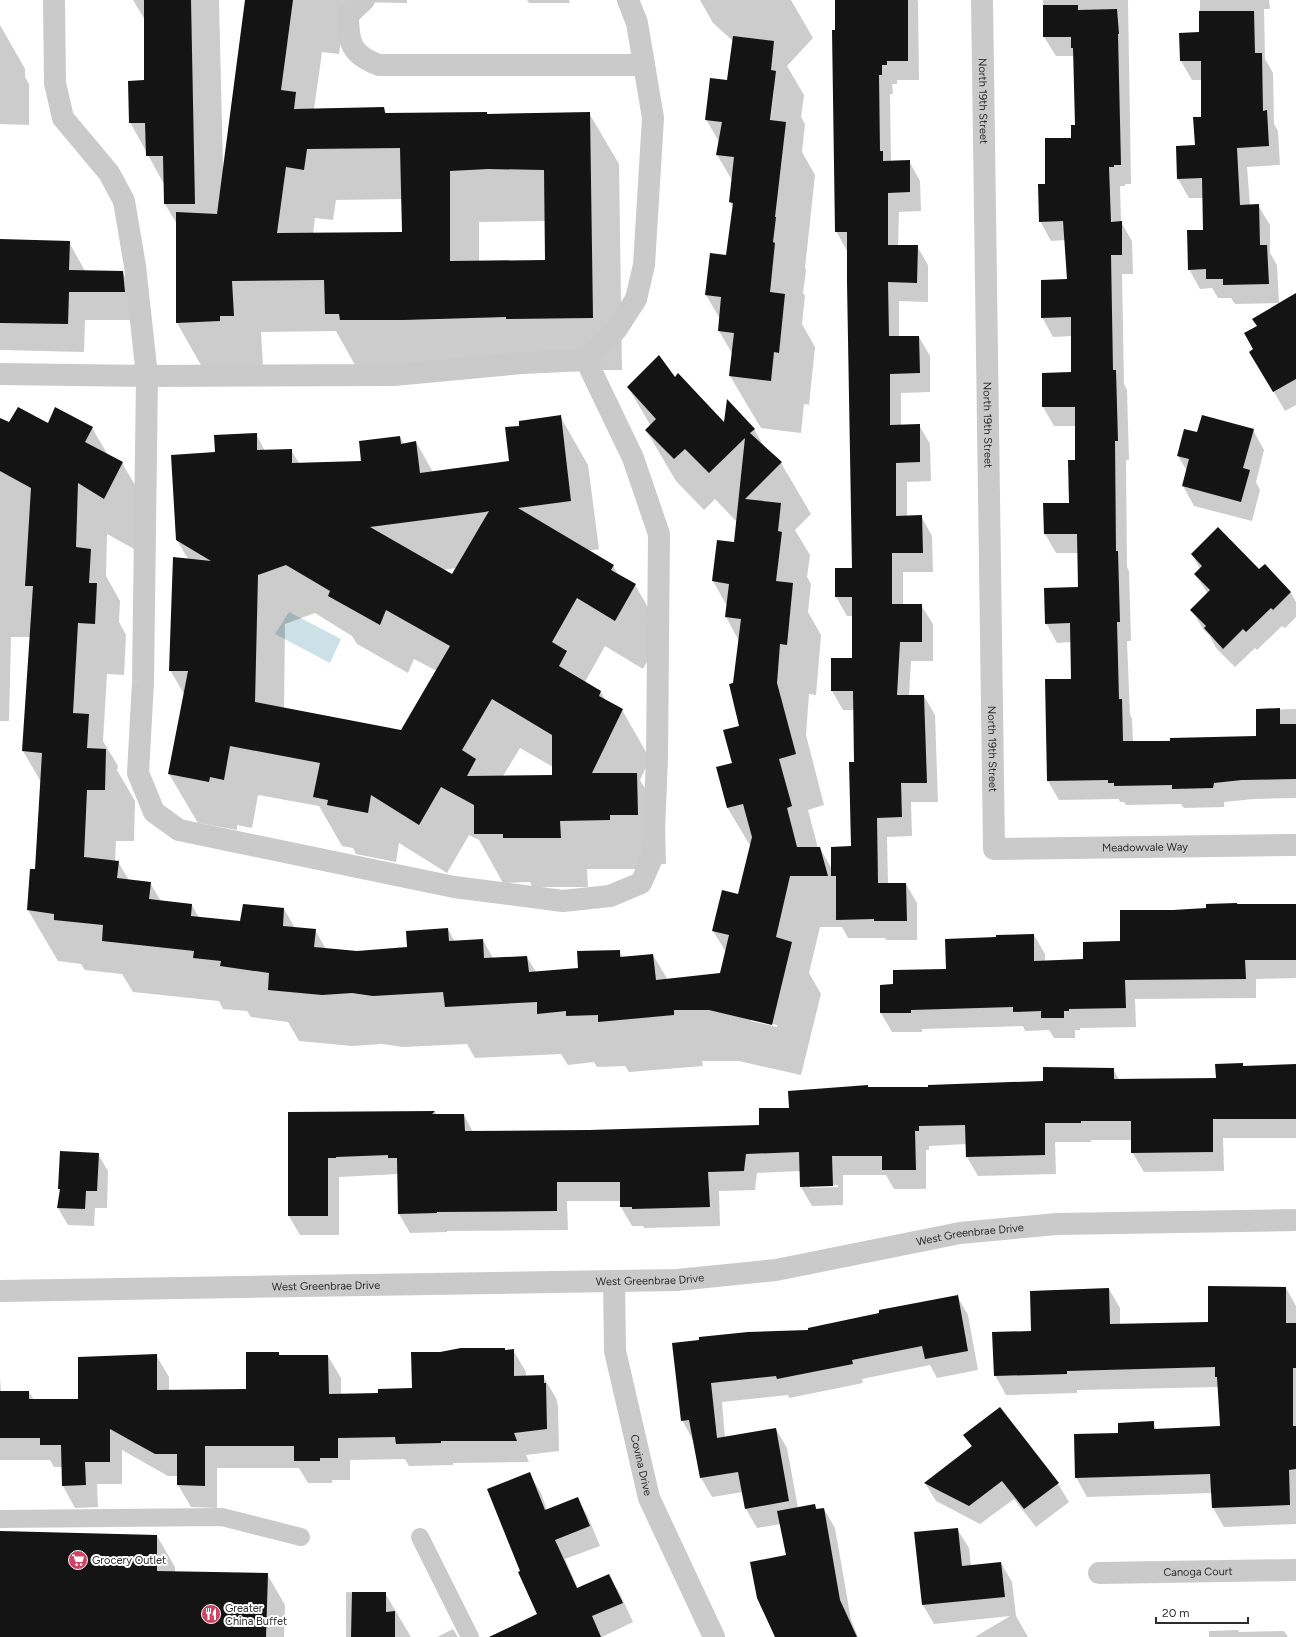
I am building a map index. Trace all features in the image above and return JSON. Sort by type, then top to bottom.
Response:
[{"type":"street","points":[[54,0],[55,83],[63,118],[109,173],[124,201],[135,266],[147,376],[143,682],[138,773],[154,812],[179,830],[454,887],[563,901],[610,896],[641,883],[653,856],[656,773],[659,534],[633,458],[586,360]]},
{"type":"street","points":[[364,0],[348,15],[348,34],[354,50],[365,60],[379,65],[644,65]]},
{"type":"street","points":[[0,374],[147,376],[394,375],[522,363],[586,360],[616,330],[636,299],[644,265],[653,118],[637,23],[628,0]]},
{"type":"street","name":"North 19th Street","points":[[982,0],[994,849]]},
{"type":"street","name":"Meadowvale Way","points":[[994,849],[1296,845]]},
{"type":"street","name":"West Greenbrae Drive","points":[[0,1291],[677,1280],[776,1270],[960,1233],[1057,1224],[1296,1220]]},
{"type":"street","name":"Covina Drive","points":[[614,1281],[615,1351],[649,1498],[714,1637]]},
{"type":"street","name":"Canoga Court","points":[[1099,1573],[1296,1570]]},
{"type":"lane","points":[[0,1518],[222,1518],[301,1537]]},
{"type":"lane","points":[[420,1537],[470,1637]]},
{"type":"water","points":[[289,612],[341,639],[330,663],[275,634]]},
{"type":"building","points":[[144,0],[191,0],[195,204],[164,204],[163,156],[146,156],[145,123],[129,123],[128,81],[144,80]]},
{"type":"building","points":[[245,0],[293,0],[281,90],[296,92],[294,109],[384,107],[385,113],[487,112],[487,114],[590,112],[593,318],[506,319],[506,317],[340,320],[339,314],[325,314],[324,280],[232,281],[234,316],[220,316],[220,321],[176,323],[176,212],[217,214]],"holes":[[[400,148],[402,232],[277,233],[286,167],[304,170],[307,149]],[[488,169],[544,170],[545,260],[450,261],[450,171]]]},
{"type":"building","points":[[835,0],[908,0],[908,61],[887,61],[887,65],[882,65],[882,75],[879,75],[880,151],[883,151],[883,161],[910,160],[910,192],[888,193],[888,245],[918,245],[917,283],[888,282],[889,336],[919,336],[920,373],[890,374],[890,425],[920,424],[920,462],[896,463],[896,516],[922,515],[923,553],[892,553],[892,604],[922,604],[922,642],[900,642],[897,695],[924,695],[927,783],[901,783],[902,817],[877,818],[878,883],[906,883],[907,921],[874,921],[874,919],[836,920],[836,876],[831,876],[831,847],[851,846],[849,762],[854,762],[853,691],[831,691],[831,658],[852,658],[852,597],[835,597],[835,568],[852,568],[847,232],[835,232],[832,30],[835,30]]},
{"type":"building","points":[[1043,5],[1078,5],[1078,10],[1117,9],[1119,34],[1121,165],[1109,167],[1111,222],[1122,221],[1122,255],[1111,255],[1113,370],[1116,370],[1118,441],[1115,441],[1116,551],[1118,551],[1120,622],[1117,622],[1119,699],[1122,699],[1123,741],[1170,741],[1170,738],[1256,736],[1256,709],[1280,708],[1280,724],[1296,724],[1296,779],[1242,780],[1214,783],[1213,788],[1172,789],[1172,785],[1114,786],[1114,783],[1108,783],[1108,780],[1047,781],[1045,679],[1071,679],[1070,623],[1045,624],[1044,588],[1078,587],[1077,534],[1044,534],[1043,503],[1069,503],[1068,460],[1075,460],[1075,407],[1042,407],[1042,373],[1071,372],[1071,317],[1041,318],[1041,280],[1067,279],[1063,221],[1039,222],[1038,184],[1045,184],[1045,138],[1071,138],[1071,125],[1075,125],[1073,48],[1071,48],[1071,37],[1043,37]]},
{"type":"building","points":[[1199,11],[1254,11],[1255,53],[1262,53],[1263,111],[1267,110],[1269,146],[1237,148],[1240,205],[1259,204],[1260,245],[1267,245],[1269,284],[1223,285],[1223,279],[1206,279],[1206,269],[1188,270],[1187,230],[1203,230],[1202,178],[1177,179],[1176,146],[1195,145],[1193,117],[1201,117],[1201,61],[1180,61],[1179,33],[1199,32]]},
{"type":"building","points":[[733,36],[774,41],[771,70],[776,71],[770,120],[786,122],[775,217],[773,242],[775,243],[770,292],[785,294],[779,353],[774,352],[771,381],[729,376],[734,333],[718,331],[721,297],[705,295],[710,253],[726,255],[733,203],[729,202],[734,157],[716,155],[722,122],[705,120],[710,78],[727,80]]},
{"type":"building","points":[[0,239],[70,241],[69,270],[123,271],[125,292],[69,292],[68,324],[0,323]]},
{"type":"building","points":[[1296,293],[1296,379],[1273,392],[1249,352],[1253,349],[1244,333],[1257,326],[1252,319]]},
{"type":"building","points":[[659,355],[675,377],[678,373],[724,422],[727,399],[755,429],[750,433],[782,462],[745,499],[781,503],[778,531],[782,532],[776,581],[793,583],[787,645],[780,644],[777,683],[796,754],[779,759],[792,806],[787,808],[797,847],[820,847],[828,876],[790,876],[776,937],[792,942],[772,1025],[709,1010],[674,1010],[674,1015],[598,1022],[598,1015],[566,1016],[566,1011],[537,1014],[537,1002],[445,1007],[443,992],[373,996],[352,993],[322,995],[268,990],[269,973],[220,966],[221,961],[193,958],[194,951],[102,941],[103,925],[54,920],[54,914],[27,910],[30,869],[35,869],[42,753],[22,751],[33,586],[25,586],[31,488],[0,471],[0,418],[9,422],[18,407],[48,423],[55,407],[93,427],[85,442],[123,462],[104,499],[78,483],[76,547],[91,549],[89,583],[97,583],[95,624],[78,623],[73,713],[89,714],[87,748],[106,749],[105,790],[87,790],[84,857],[119,861],[117,878],[151,882],[149,899],[192,904],[191,916],[240,921],[243,904],[284,908],[283,926],[316,929],[314,947],[357,951],[407,947],[406,931],[448,928],[449,941],[483,939],[484,958],[527,956],[529,972],[578,968],[577,951],[620,950],[620,957],[653,954],[656,980],[720,973],[729,935],[712,931],[722,890],[738,894],[752,837],[743,804],[727,808],[716,767],[732,763],[723,730],[739,726],[729,684],[733,683],[741,619],[725,617],[729,584],[712,581],[717,540],[734,542],[745,438],[709,473],[685,449],[674,459],[645,430],[656,419],[627,387]]},
{"type":"building","points":[[561,415],[571,501],[518,508],[614,565],[611,570],[636,584],[615,621],[577,598],[552,642],[567,651],[559,666],[601,691],[599,696],[623,709],[592,773],[637,773],[638,815],[610,815],[610,820],[560,821],[561,838],[503,838],[503,834],[474,834],[474,805],[441,787],[419,825],[371,795],[368,813],[327,805],[328,800],[313,797],[320,763],[230,746],[224,780],[210,777],[209,782],[168,774],[188,671],[169,671],[173,557],[211,561],[176,540],[171,455],[215,452],[214,435],[257,433],[257,450],[292,449],[292,463],[361,461],[359,441],[400,436],[401,444],[416,441],[420,473],[509,461],[505,427],[519,426],[519,421]],"holes":[[[489,511],[452,574],[370,527],[485,512]],[[286,565],[330,591],[328,596],[380,625],[386,610],[450,646],[401,730],[255,702],[258,575]],[[492,699],[552,735],[552,775],[467,776],[476,759],[462,750]]]},
{"type":"building","points":[[1202,415],[1254,429],[1243,468],[1250,470],[1241,502],[1182,486],[1189,459],[1177,456],[1184,429],[1197,432]]},
{"type":"building","points":[[1218,527],[1259,569],[1265,564],[1291,592],[1273,610],[1271,608],[1246,632],[1243,629],[1223,649],[1204,628],[1206,626],[1190,610],[1210,590],[1194,574],[1202,566],[1191,554]]},
{"type":"building","points":[[1206,904],[1296,904],[1296,960],[1245,960],[1246,979],[1125,980],[1126,1008],[1069,1009],[1069,1011],[1064,1011],[1064,1018],[1041,1018],[1041,1011],[1013,1012],[1013,1007],[911,1010],[911,1013],[880,1013],[880,985],[893,984],[893,970],[946,969],[945,939],[1034,934],[1034,961],[1083,959],[1083,942],[1120,941],[1120,910],[1173,910],[1206,908]]},
{"type":"building","points":[[1243,1063],[1243,1066],[1296,1064],[1296,1119],[1213,1119],[1213,1152],[1131,1153],[1131,1121],[1081,1121],[1081,1123],[1045,1123],[1045,1155],[966,1157],[965,1125],[919,1126],[919,1131],[915,1131],[916,1170],[882,1170],[882,1156],[832,1156],[833,1186],[800,1187],[799,1152],[746,1154],[744,1171],[708,1172],[710,1207],[632,1209],[632,1207],[620,1207],[620,1182],[557,1182],[557,1211],[437,1212],[398,1214],[397,1158],[388,1158],[388,1155],[336,1157],[328,1158],[328,1216],[288,1216],[288,1112],[435,1111],[432,1114],[464,1114],[465,1131],[589,1130],[759,1125],[759,1108],[789,1108],[788,1091],[868,1085],[868,1087],[928,1087],[928,1085],[1043,1081],[1043,1067],[1114,1068],[1114,1079],[1216,1078],[1215,1064]]},
{"type":"building","points":[[60,1151],[99,1153],[97,1191],[86,1191],[85,1209],[57,1208],[60,1189],[58,1189]]},
{"type":"building","points":[[1208,1286],[1286,1287],[1286,1323],[1296,1323],[1296,1368],[1293,1368],[1293,1426],[1296,1426],[1296,1469],[1289,1470],[1290,1505],[1212,1508],[1210,1474],[1075,1478],[1074,1434],[1118,1433],[1118,1423],[1154,1421],[1154,1429],[1220,1426],[1215,1367],[1067,1371],[1067,1374],[994,1376],[992,1332],[1031,1331],[1030,1291],[1109,1288],[1110,1324],[1208,1322]]},
{"type":"building","points":[[958,1295],[968,1351],[925,1359],[922,1346],[852,1360],[853,1364],[777,1379],[776,1376],[711,1383],[717,1438],[776,1428],[789,1501],[745,1509],[738,1472],[700,1478],[689,1420],[681,1421],[672,1343],[699,1340],[699,1337],[748,1332],[808,1330],[808,1328],[879,1313],[879,1310]]},
{"type":"building","points":[[461,1348],[514,1349],[514,1376],[544,1375],[544,1383],[546,1383],[547,1429],[514,1433],[517,1441],[441,1441],[441,1443],[396,1444],[395,1437],[338,1438],[338,1458],[320,1458],[320,1461],[294,1461],[294,1446],[205,1446],[205,1486],[177,1485],[177,1454],[155,1454],[110,1429],[110,1462],[85,1462],[86,1485],[62,1486],[61,1445],[40,1445],[40,1438],[0,1438],[0,1391],[29,1391],[29,1399],[78,1399],[78,1357],[157,1354],[157,1390],[246,1389],[246,1352],[279,1352],[279,1355],[328,1355],[329,1394],[378,1393],[378,1389],[412,1388],[411,1352],[440,1352]]},
{"type":"building","points":[[1000,1407],[1059,1483],[1024,1509],[1002,1481],[969,1506],[924,1483],[972,1446],[963,1435]]},
{"type":"building","points":[[530,1472],[545,1510],[578,1497],[590,1526],[555,1540],[577,1588],[609,1574],[623,1603],[592,1616],[601,1637],[489,1637],[537,1614],[518,1572],[520,1571],[487,1489]]},
{"type":"building","points":[[815,1504],[816,1509],[824,1508],[840,1600],[857,1637],[775,1637],[757,1598],[750,1562],[786,1555],[777,1511]]},
{"type":"building","points":[[958,1528],[962,1566],[1001,1562],[1005,1597],[922,1605],[914,1532]]},
{"type":"building","name":"Grocery Outlet","points":[[0,1531],[157,1535],[157,1571],[268,1573],[266,1637],[0,1637]]},
{"type":"building","points":[[352,1592],[386,1592],[386,1612],[395,1611],[395,1637],[351,1637]]},
{"type":"place","name":"Grocery Outlet","points":[[78,1560]]},
{"type":"place","name":"Greater China Buffet","points":[[211,1614]]}]
